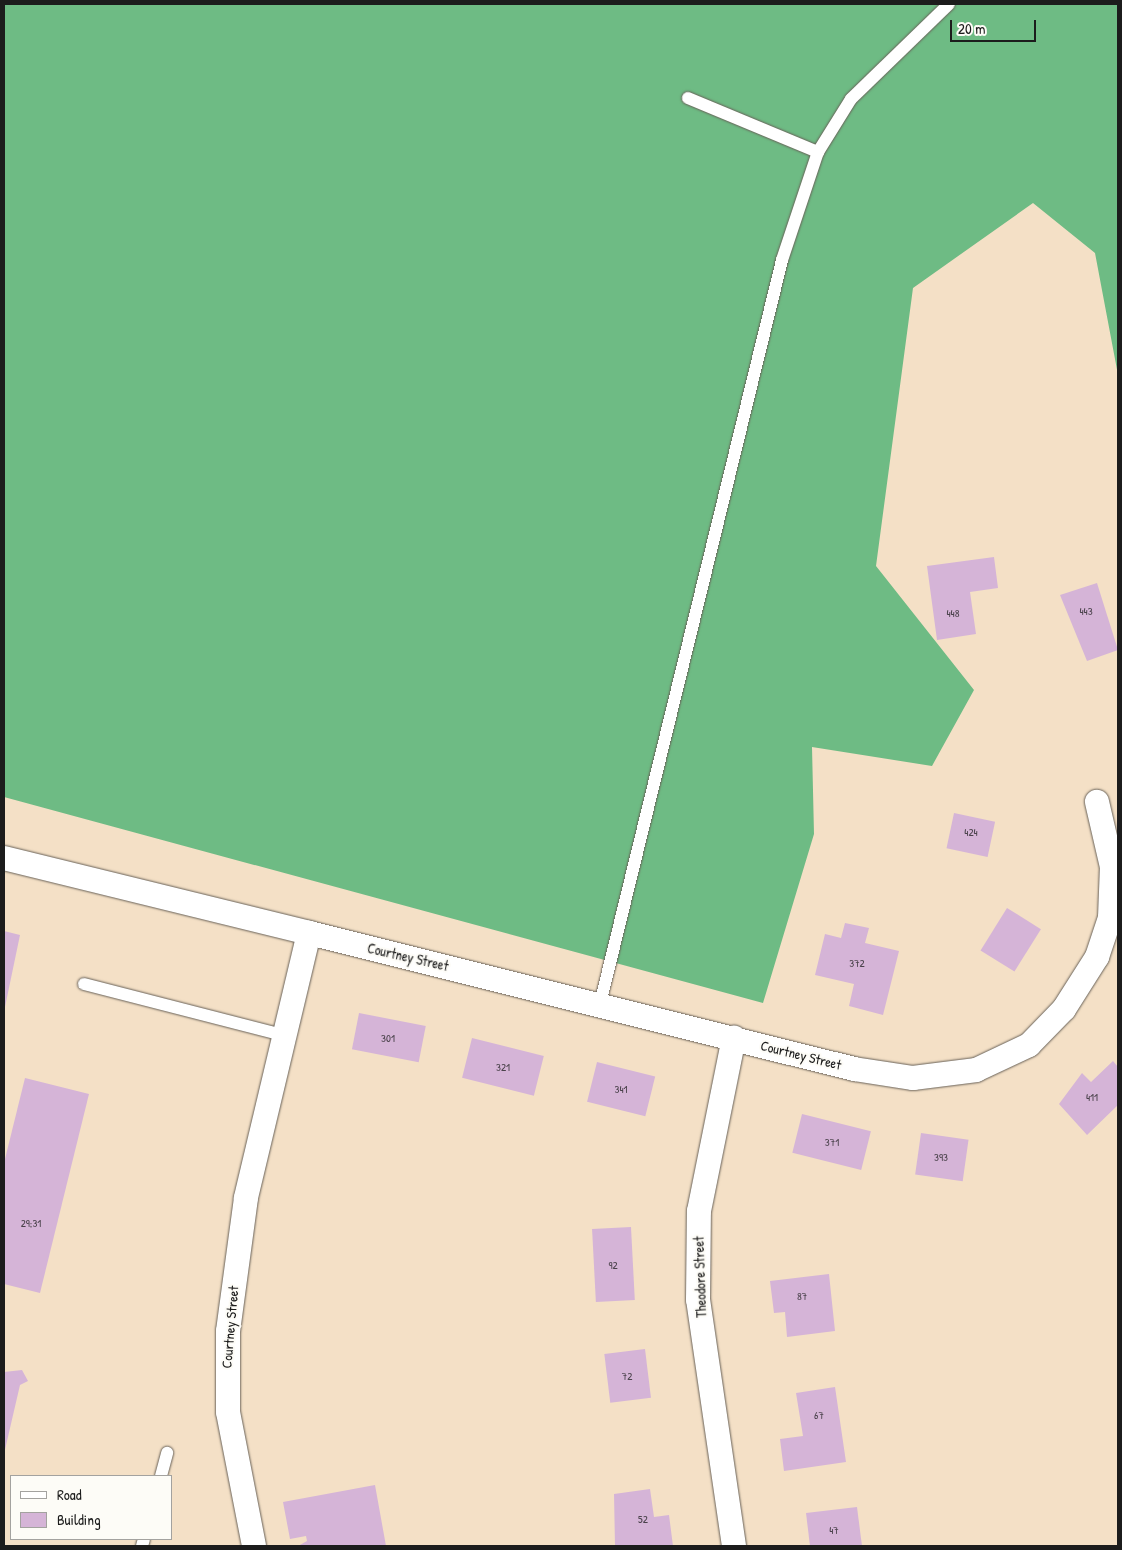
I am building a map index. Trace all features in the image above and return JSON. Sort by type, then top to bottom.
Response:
[{"type":"street","name":"Courtney Street","points":[[4,858],[854,1068],[913,1078],[976,1070],[1028,1045],[1064,1009],[1097,957],[1110,918],[1112,867],[1097,802]]},
{"type":"street","name":"Courtney Street","points":[[254,1546],[228,1412],[226,1361],[246,1198],[287,1036],[309,933]]},
{"type":"street","name":"Theodore Street","points":[[734,1038],[699,1211],[698,1300],[734,1546]]},
{"type":"lane","points":[[600,1004],[782,260],[818,152],[850,99],[949,4]]},
{"type":"lane","points":[[688,98],[818,152]]},
{"type":"lane","points":[[84,984],[287,1036]]},
{"type":"lane","points":[[161,1475],[167,1454]]},
{"type":"green space","points":[[4,4],[1118,4],[1118,375],[1095,253],[1033,203],[913,288],[876,566],[974,690],[932,766],[812,747],[814,834],[763,1003],[4,797]]},
{"type":"building","points":[[994,557],[998,588],[970,592],[976,634],[937,640],[927,566]]},
{"type":"building","points":[[1097,583],[1118,650],[1087,661],[1060,595]]},
{"type":"building","points":[[954,813],[995,822],[988,857],[947,848]]},
{"type":"building","points":[[1007,908],[1041,929],[1014,972],[981,950]]},
{"type":"building","points":[[845,923],[869,928],[865,943],[899,951],[883,1015],[849,1006],[854,984],[815,975],[825,934],[841,938]]},
{"type":"building","points":[[4,931],[20,935],[5,1007],[4,1007]]},
{"type":"building","points":[[359,1013],[426,1026],[419,1062],[352,1049]]},
{"type":"building","points":[[472,1038],[544,1056],[534,1096],[462,1078]]},
{"type":"building","points":[[1113,1061],[1118,1067],[1118,1105],[1087,1135],[1059,1104],[1082,1073],[1091,1082]]},
{"type":"building","points":[[597,1062],[655,1077],[645,1116],[587,1102]]},
{"type":"building","points":[[25,1078],[89,1094],[40,1293],[4,1284],[4,1163]]},
{"type":"building","points":[[802,1114],[871,1131],[861,1170],[792,1153]]},
{"type":"building","points":[[921,1133],[969,1140],[963,1181],[915,1175]]},
{"type":"building","points":[[631,1227],[635,1300],[596,1302],[592,1229]]},
{"type":"building","points":[[829,1274],[835,1331],[787,1337],[785,1312],[774,1313],[770,1281]]},
{"type":"building","points":[[645,1349],[651,1398],[610,1403],[604,1354]]},
{"type":"building","points":[[22,1370],[28,1381],[20,1385],[4,1454],[4,1372]]},
{"type":"building","points":[[835,1387],[846,1462],[784,1471],[780,1439],[803,1436],[796,1393]]},
{"type":"building","points":[[375,1485],[386,1546],[298,1546],[307,1541],[306,1536],[290,1539],[283,1502]]},
{"type":"building","points":[[650,1489],[654,1517],[669,1515],[673,1546],[615,1546],[614,1494]]},
{"type":"building","points":[[857,1507],[862,1546],[810,1546],[806,1513]]}]
